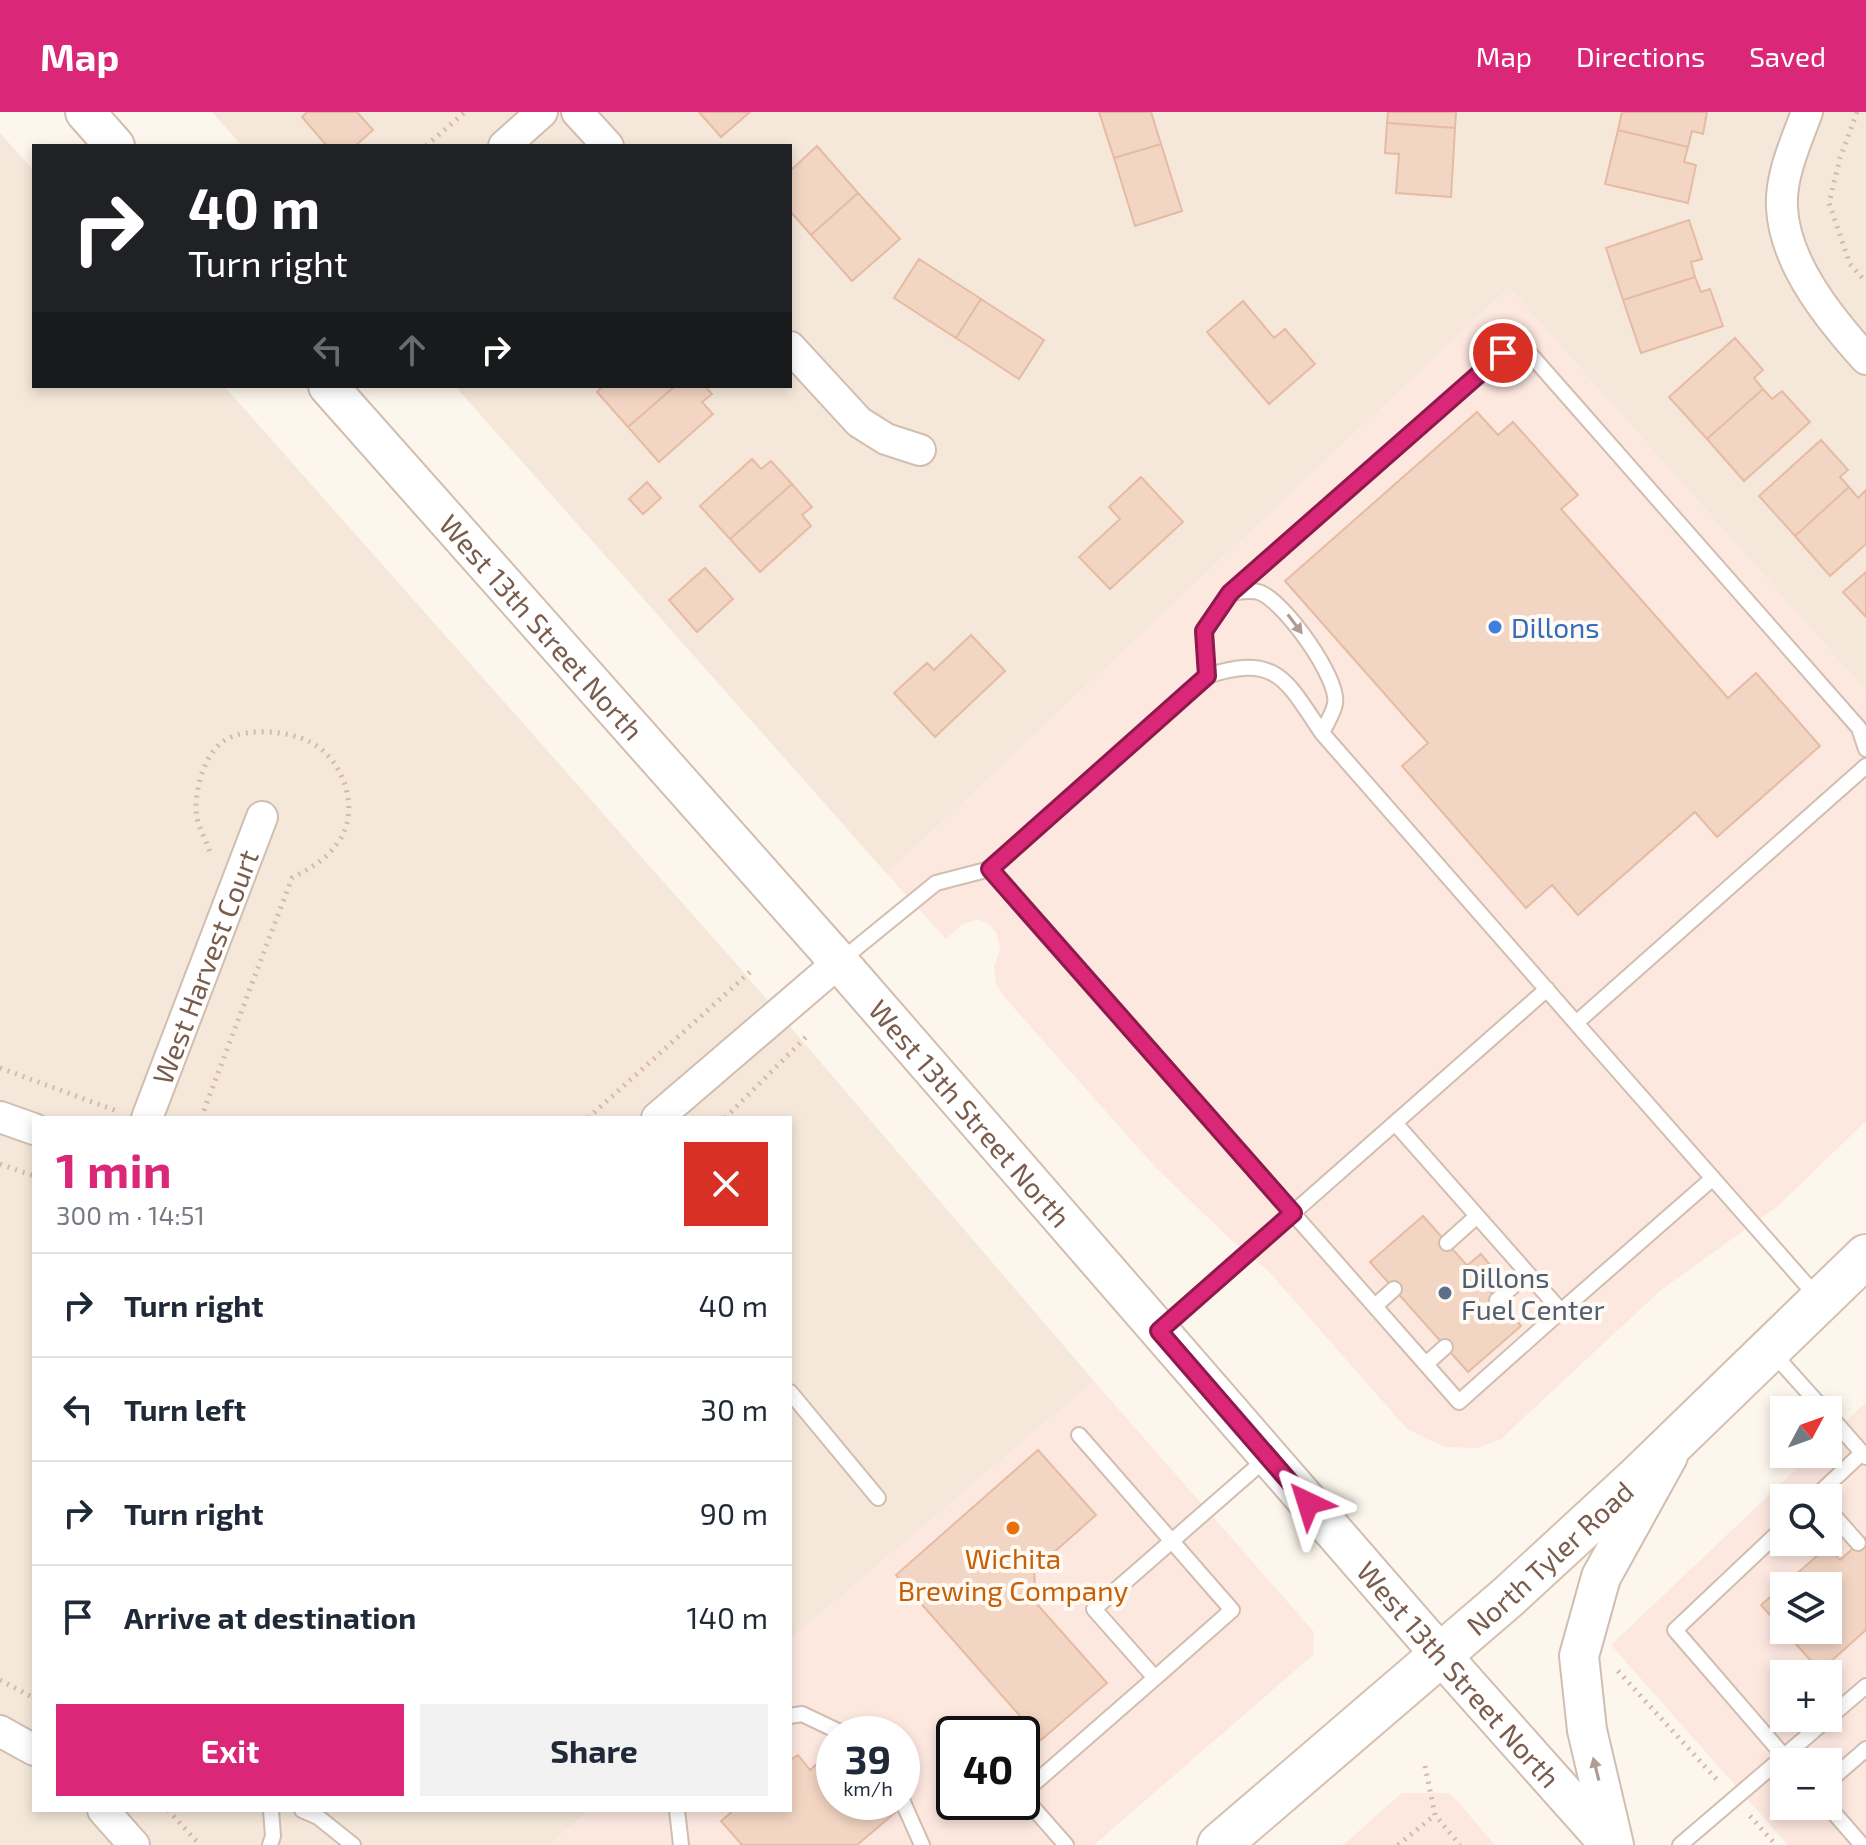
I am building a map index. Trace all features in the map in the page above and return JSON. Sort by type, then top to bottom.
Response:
[{"type":"main road","name":"North Tyler Road","points":[[1219,1845],[1508,1597],[1677,1440],[1820,1299],[1863,1265]]},
{"type":"street","points":[[85,112],[113,144]]},
{"type":"street","points":[[506,144],[542,112]]},
{"type":"street","points":[[577,112],[606,144]]},
{"type":"street","points":[[1807,112],[1788,165],[1782,208],[1791,246],[1807,283],[1834,323],[1866,359]]},
{"type":"street","points":[[792,349],[859,422],[886,439],[920,450]]},
{"type":"street","name":"West 13th Street North","points":[[330,388],[839,962],[1441,1655],[1612,1845]]},
{"type":"street","name":"West Harvest Court","points":[[136,1116],[262,817]]},
{"type":"street","points":[[659,1116],[839,962]]},
{"type":"street","points":[[0,1117],[32,1128]]},
{"type":"street","points":[[1612,1845],[1587,1730],[1579,1655],[1601,1577],[1677,1440]]},
{"type":"street","points":[[0,1731],[32,1746]]},
{"type":"street","points":[[105,1812],[134,1845]]},
{"type":"lane","points":[[1207,676],[1204,631],[1230,593],[1503,353],[1531,355],[1859,728],[1866,749]]},
{"type":"lane","points":[[1230,593],[1259,591],[1281,606],[1308,641],[1333,686],[1336,703],[1322,733]]},
{"type":"lane","points":[[839,962],[936,883],[990,869],[1207,676],[1236,666],[1266,668],[1289,685],[1322,733],[1820,1299]]},
{"type":"lane","points":[[1576,1023],[1866,766]]},
{"type":"lane","points":[[990,869],[1459,1402],[1713,1178]]},
{"type":"lane","points":[[1159,1331],[1547,989]]},
{"type":"lane","points":[[1395,1123],[1561,1311]]},
{"type":"lane","points":[[1447,1243],[1477,1216]]},
{"type":"lane","points":[[1497,1300],[1527,1274]]},
{"type":"lane","points":[[1375,1306],[1394,1289]]},
{"type":"lane","points":[[1426,1364],[1445,1347]]},
{"type":"lane","points":[[1768,1348],[1812,1396]]},
{"type":"lane","points":[[792,1394],[878,1498]]},
{"type":"lane","points":[[1831,1484],[1864,1455],[1842,1430]]},
{"type":"lane","points":[[1040,1779],[1232,1610],[1079,1435]]},
{"type":"lane","points":[[1155,1678],[1094,1609],[1268,1456]]},
{"type":"lane","points":[[1842,1525],[1858,1543]]},
{"type":"lane","points":[[1770,1540],[1675,1630],[1777,1748]]},
{"type":"lane","points":[[1800,1748],[1866,1686]]},
{"type":"lane","points":[[792,1716],[802,1714],[816,1721]]},
{"type":"lane","points":[[1842,1770],[1866,1749]]},
{"type":"lane","points":[[1680,1845],[1770,1773]]},
{"type":"lane","points":[[270,1845],[273,1836],[271,1812]]},
{"type":"lane","points":[[307,1812],[318,1817],[353,1845]]},
{"type":"lane","points":[[677,1812],[681,1845]]},
{"type":"lane","points":[[1040,1815],[1066,1845]]},
{"type":"lane","points":[[911,1820],[922,1845]]},
{"type":"lane","points":[[1840,1820],[1862,1845]]},
{"type":"path","points":[[428,144],[465,112]]},
{"type":"path","points":[[1857,112],[1840,158],[1829,203],[1850,264],[1866,282]]},
{"type":"path","points":[[590,1116],[750,972]]},
{"type":"path","points":[[727,1116],[806,1037]]},
{"type":"path","points":[[0,1068],[136,1116]]},
{"type":"path","points":[[0,1164],[32,1175]]},
{"type":"path","points":[[1617,1670],[1776,1845]]},
{"type":"path","points":[[0,1680],[32,1697]]},
{"type":"path","points":[[1425,1766],[1435,1815],[1460,1845]]},
{"type":"path","points":[[170,1812],[200,1845]]},
{"type":"path","points":[[1398,1845],[1435,1815]]},
{"type":"shaded area","points":[[212,112],[1866,112],[1866,691],[1509,288],[887,874],[457,388],[792,388],[792,144],[240,144]]},
{"type":"shaded area","points":[[0,133],[32,169],[32,388],[226,388],[732,959],[1094,1381],[792,1638],[792,1116],[32,1116],[32,1812],[588,1812],[549,1845],[0,1845]]},
{"type":"shaded area","points":[[1509,288],[1866,691],[1866,1121],[1778,1206],[1661,1290],[1501,1439],[1478,1448],[1444,1447],[1407,1429],[1270,1273],[1156,1168],[1006,999],[996,984],[994,967],[1000,949],[997,934],[990,925],[977,919],[962,925],[946,939],[887,874]]},
{"type":"shaded area","points":[[1094,1381],[1314,1632],[1313,1655],[1094,1845],[549,1845],[588,1812],[792,1812],[792,1638]]},
{"type":"shaded area","points":[[1866,1402],[1866,1845],[1788,1845],[1611,1645],[1770,1494],[1770,1556],[1842,1556],[1842,1484],[1780,1484],[1797,1468],[1842,1468],[1842,1425]]},
{"type":"shaded area","points":[[1402,1793],[1450,1793],[1495,1845],[1343,1845]]},
{"type":"building","points":[[307,112],[357,112],[373,130],[357,144],[325,144],[302,117]]},
{"type":"building","points":[[699,112],[750,112],[721,137]]},
{"type":"building","points":[[1099,112],[1151,112],[1161,144],[1114,158]]},
{"type":"building","points":[[1388,112],[1456,112],[1455,128],[1387,123]]},
{"type":"building","points":[[1622,112],[1707,112],[1703,134],[1692,131],[1688,147],[1618,130]]},
{"type":"building","points":[[1387,123],[1455,128],[1451,197],[1396,193],[1399,154],[1385,153]]},
{"type":"building","points":[[1618,130],[1688,147],[1684,162],[1696,165],[1688,203],[1605,184]]},
{"type":"building","points":[[1161,144],[1182,211],[1135,226],[1114,158]]},
{"type":"building","points":[[817,146],[858,193],[811,235],[792,213],[792,169]]},
{"type":"building","points":[[858,193],[900,239],[852,281],[811,235]]},
{"type":"building","points":[[1689,220],[1702,259],[1691,262],[1695,277],[1623,300],[1606,248]]},
{"type":"building","points":[[919,259],[981,299],[956,338],[894,298]]},
{"type":"building","points":[[1695,277],[1701,292],[1710,289],[1723,326],[1641,353],[1623,300]]},
{"type":"building","points":[[981,299],[1044,340],[1019,379],[956,338]]},
{"type":"building","points":[[1243,301],[1274,338],[1285,329],[1315,364],[1269,404],[1207,332]]},
{"type":"building","points":[[1735,338],[1763,370],[1754,378],[1763,389],[1707,439],[1669,397]]},
{"type":"building","points":[[601,388],[673,388],[628,427],[597,392]]},
{"type":"building","points":[[673,388],[707,388],[712,394],[702,402],[713,414],[659,462],[628,427]]},
{"type":"building","points":[[1763,389],[1772,399],[1782,391],[1810,422],[1744,481],[1707,439]]},
{"type":"building","name":"Dillons","points":[[1477,412],[1498,435],[1513,422],[1578,495],[1561,509],[1728,698],[1756,673],[1820,746],[1717,837],[1695,812],[1578,915],[1552,885],[1526,908],[1402,766],[1428,743],[1285,581]]},
{"type":"building","points":[[1821,440],[1848,470],[1840,477],[1849,487],[1795,536],[1759,496]]},
{"type":"building","points":[[752,459],[761,469],[771,461],[792,484],[730,539],[700,506]]},
{"type":"building","points":[[1141,477],[1183,522],[1110,589],[1079,557],[1120,519],[1109,507]]},
{"type":"building","points":[[647,482],[661,498],[643,514],[629,499]]},
{"type":"building","points":[[792,484],[812,507],[802,515],[811,526],[760,572],[730,539]]},
{"type":"building","points":[[1849,487],[1858,498],[1866,490],[1866,544],[1830,576],[1795,536]]},
{"type":"building","points":[[705,568],[733,599],[697,632],[669,600]]},
{"type":"building","points":[[1866,572],[1866,617],[1843,592]]},
{"type":"building","points":[[971,635],[1005,671],[935,737],[894,693],[927,663],[934,670]]},
{"type":"building","points":[[1423,1216],[1521,1326],[1468,1372],[1370,1262]]},
{"type":"building","points":[[1481,1254],[1495,1271],[1480,1284],[1465,1267]]},
{"type":"building","points":[[1038,1450],[1096,1515],[1034,1570],[1036,1603],[1107,1683],[1041,1740],[1040,1716],[1020,1716],[896,1575]]},
{"type":"building","points":[[1866,1537],[1866,1630],[1832,1660],[1810,1660],[1796,1644],[1842,1644],[1842,1572],[1799,1572],[1817,1556],[1836,1556],[1840,1560]]},
{"type":"building","points":[[1770,1597],[1770,1615],[1761,1605]]},
{"type":"building","points":[[798,1755],[810,1770],[816,1765],[816,1820],[887,1820],[857,1845],[742,1845],[721,1821],[732,1812],[792,1812],[792,1759]]},
{"type":"place","name":"Dillons","points":[[1495,627]]},
{"type":"place","name":"Dillons Fuel Center","points":[[1445,1293]]},
{"type":"place","name":"Wichita Brewing Company","points":[[1013,1528]]},
{"type":"route","points":[[1308,1503],[1159,1331],[1293,1213],[990,869],[1207,676],[1204,631],[1230,593],[1503,353]]}]
